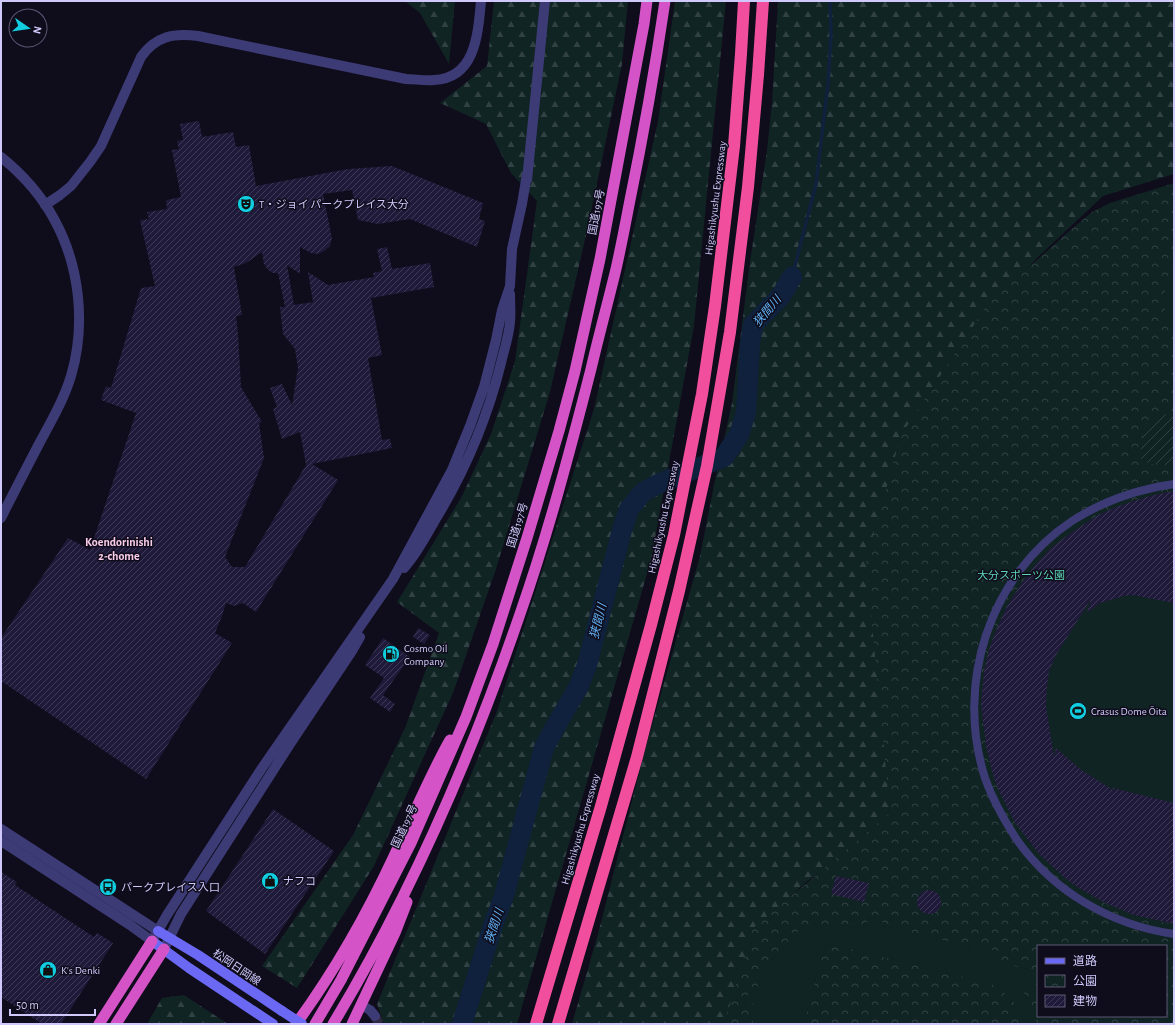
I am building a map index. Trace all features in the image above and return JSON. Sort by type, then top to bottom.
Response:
[{"type":"highway","name":"国道197号","points":[[315,1024],[341,980],[411,843],[466,717],[493,644],[527,538],[575,371],[602,252],[647,1]]},
{"type":"highway","points":[[333,1024],[354,990],[423,856],[449,799],[486,710],[521,612],[554,507],[579,418],[617,267],[643,139],[665,1]]},
{"type":"highway","name":"Higashikyushu Expressway","points":[[536,1024],[601,806],[652,625],[674,535],[702,394],[718,278],[734,146],[744,1]]},
{"type":"highway","points":[[558,1024],[637,757],[670,630],[707,466],[730,332],[748,187],[758,83],[763,1]]},
{"type":"highway","points":[[296,1024],[310,1005],[346,947],[370,904],[442,753],[472,702]]},
{"type":"highway","points":[[352,1024],[395,933],[423,856]]},
{"type":"highway","points":[[99,1024],[152,941]]},
{"type":"highway","points":[[116,1024],[164,949]]},
{"type":"main road","name":"松岡日岡線","points":[[158,931],[198,955],[302,1024]]},
{"type":"main road","points":[[152,941],[189,968],[273,1024]]},
{"type":"street","points":[[45,205],[71,186],[90,162],[100,146],[140,57],[159,40],[167,36],[180,34],[198,36],[406,78],[434,80],[444,79],[453,75],[471,56],[475,47],[481,1]]},
{"type":"street","points":[[164,949],[186,908],[290,744],[352,651],[452,470],[461,450],[484,387],[502,310],[510,286],[512,249],[527,174],[545,1]]},
{"type":"street","points":[[1,157],[20,174],[45,205],[54,220],[62,237],[73,269],[78,303],[78,343],[71,375],[60,404],[1,518]]},
{"type":"street","points":[[1174,484],[1142,490],[1098,507],[1062,529],[1028,561],[1003,596],[987,630],[974,695],[975,728],[981,762],[994,801],[1003,819],[1041,869],[1057,883],[1096,910],[1126,923],[1150,930],[1174,934]]},
{"type":"street","points":[[1,841],[152,941],[167,915],[262,768],[392,579]]},
{"type":"street","points":[[1,829],[158,931]]},
{"type":"street","points":[[361,1005],[370,1010],[375,1016]]},
{"type":"green space","points":[[405,1],[455,1],[449,64],[420,13]]},
{"type":"green space","points":[[494,1],[628,1],[622,64],[587,231],[550,392],[496,569],[453,693],[374,866],[297,988],[262,966],[353,835],[405,728],[439,633],[397,602],[461,498],[491,434],[515,361],[537,201],[511,173],[486,124],[440,103],[487,66]]},
{"type":"green space","points":[[675,1],[726,1],[694,326],[651,560],[517,1024],[384,1024],[377,1004],[497,711],[594,409],[658,121]]},
{"type":"green space","points":[[778,1],[1174,1],[1174,174],[1103,196],[1036,259],[950,361],[905,814],[806,882],[770,916],[737,1024],[572,1024],[598,934],[645,750],[700,556],[732,403],[750,262],[767,150],[772,103]]},
{"type":"green space","name":"大分スポーツ公園","points":[[1174,183],[1174,1024],[724,1024],[753,928],[890,813],[866,561],[901,435],[987,305],[1092,212],[1110,203]]},
{"type":"green space","points":[[1174,258],[1174,325],[1162,303]]},
{"type":"green space","points":[[1163,414],[1174,415],[1174,466],[1152,464],[1141,461],[1141,442],[1146,424]]},
{"type":"green space","name":"Crasus Dome Ōita","points":[[1174,491],[1174,924],[1144,918],[1115,908],[1088,894],[1063,876],[1041,856],[1022,832],[1006,806],[994,778],[989,760],[983,720],[982,683],[994,636],[1008,605],[1016,590],[1026,577],[1049,552],[1074,531],[1100,515],[1144,497]]},
{"type":"green space","points":[[868,919],[885,923],[884,926],[981,949],[999,951],[997,962],[1037,972],[1037,982],[1034,992],[1021,989],[1031,1003],[1037,1024],[1026,1024],[1013,1001],[992,984],[834,945],[824,947],[804,1024],[753,1024],[753,1004],[745,1002],[746,995],[754,996],[762,974],[773,958],[786,948],[791,934],[817,925],[834,924],[866,929]]},
{"type":"green space","points":[[184,995],[228,1024],[147,1024],[162,998]]},
{"type":"building","points":[[199,121],[202,137],[233,132],[236,147],[249,145],[256,186],[348,169],[392,166],[483,203],[479,219],[485,221],[477,247],[410,219],[378,224],[358,220],[352,190],[323,194],[332,239],[330,246],[318,254],[311,253],[300,247],[300,274],[287,265],[294,305],[313,302],[308,272],[328,285],[374,277],[373,273],[382,271],[377,249],[387,247],[392,269],[430,263],[434,287],[371,298],[382,355],[368,358],[382,440],[390,439],[392,448],[312,464],[338,480],[256,612],[243,603],[234,606],[226,603],[215,633],[232,643],[146,779],[1,681],[1,638],[68,538],[90,550],[136,413],[101,400],[106,386],[111,388],[141,288],[155,286],[140,220],[149,219],[147,212],[167,209],[166,200],[181,197],[172,150],[179,149],[177,141],[183,140],[180,124]],"holes":[[[262,252],[264,264],[268,270],[273,273],[278,273],[285,307],[280,307],[283,334],[295,349],[298,368],[292,405],[282,384],[270,388],[277,407],[273,409],[282,439],[300,432],[306,465],[245,567],[232,567],[225,557],[264,458],[259,423],[262,422],[241,387],[236,316],[242,315],[234,267],[246,263]]]},
{"type":"building","name":"Crasus Dome Ōita","points":[[1174,491],[1174,603],[1132,595],[1100,603],[1087,613],[1091,599],[1056,655],[1049,671],[1046,706],[1054,757],[1056,748],[1080,769],[1113,790],[1113,788],[1174,803],[1174,924],[1134,915],[1105,903],[1077,887],[1039,854],[1015,823],[994,779],[986,746],[981,704],[984,671],[994,635],[1007,606],[1036,564],[1051,548],[1098,515],[1136,500]]},
{"type":"building","points":[[418,628],[430,635],[424,644],[413,637]]},
{"type":"building","points":[[383,638],[410,657],[383,695],[395,704],[390,712],[370,698],[384,678],[365,665]]},
{"type":"building","name":"ナフコ","points":[[273,809],[334,851],[265,954],[206,911]]},
{"type":"building","name":"K's Denki","points":[[1,872],[17,882],[15,885],[94,937],[97,933],[113,943],[61,1024],[42,1024],[1,997]]},
{"type":"building","points":[[836,876],[869,883],[864,902],[831,894]]},
{"type":"building","points":[[929,890],[938,893],[941,902],[938,911],[929,914],[920,911],[917,902],[920,893]]},
{"type":"waterway","points":[[792,277],[816,184],[828,84],[831,35],[830,1]]},
{"type":"waterway","name":"狭間川","points":[[462,1024],[493,925],[503,899],[544,748],[579,686],[587,665],[622,530],[629,509],[643,492],[658,484],[724,457],[739,435],[746,412],[750,344],[753,325],[781,296],[792,277]]},
{"type":"tunnel","points":[[375,1016],[379,1024]]},
{"type":"place","name":"T・ジョイ パークプレイス大分","points":[[246,204]]},
{"type":"place","name":"Cosmo Oil Company","points":[[391,654]]},
{"type":"place","name":"Crasus Dome Ōita","points":[[1078,711]]},
{"type":"place","name":"ナフコ","points":[[270,881]]},
{"type":"place","name":"パークプレイス入口","points":[[108,887]]},
{"type":"place","name":"K's Denki","points":[[48,970]]},
{"type":"district","name":"Koendorinishi 2-chome","points":[[119,549]]}]
